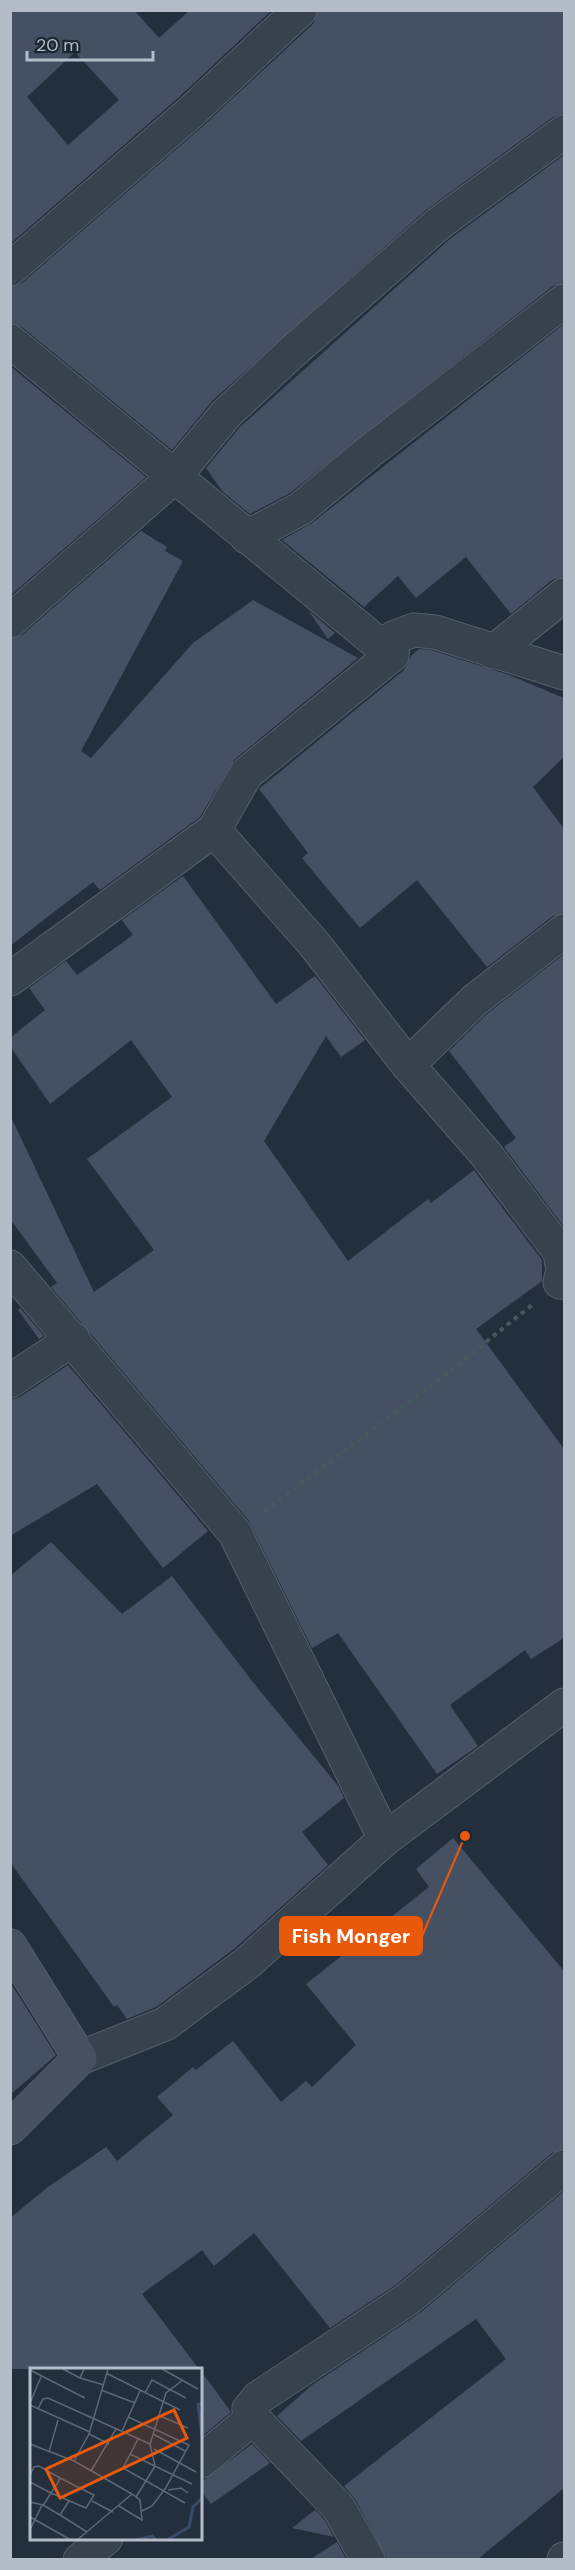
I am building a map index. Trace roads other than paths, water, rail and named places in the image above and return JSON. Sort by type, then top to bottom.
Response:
[{"type":"street","points":[[10,268],[191,112],[300,10]]},
{"type":"street","points":[[10,621],[174,477],[226,414],[298,346],[438,224],[564,132]]},
{"type":"street","points":[[247,537],[300,509],[369,452],[564,301]]},
{"type":"street","points":[[10,341],[392,655]]},
{"type":"street","points":[[493,652],[564,595]]},
{"type":"street","points":[[10,979],[214,830],[246,774],[392,655],[393,638],[414,630],[435,632],[564,673]]},
{"type":"street","points":[[214,830],[315,945],[408,1065],[485,1152],[560,1252],[562,1282]]},
{"type":"street","points":[[408,1065],[475,1000],[564,931]]},
{"type":"street","points":[[10,1267],[235,1533],[386,1839]]},
{"type":"street","points":[[10,1381],[73,1339]]},
{"type":"street","points":[[10,2128],[80,2058],[165,2024],[246,1965],[386,1839],[564,1705]]},
{"type":"street","points":[[10,1946],[80,2058]]},
{"type":"street","points":[[368,2559],[339,2508],[253,2418],[249,2409],[258,2398],[408,2299],[564,2167]]},
{"type":"street","points":[[202,2460],[253,2418]]},
{"type":"street","points":[[80,2559],[104,2540]]},
{"type":"place","name":"Fish Monger","points":[[465,1836]]}]
